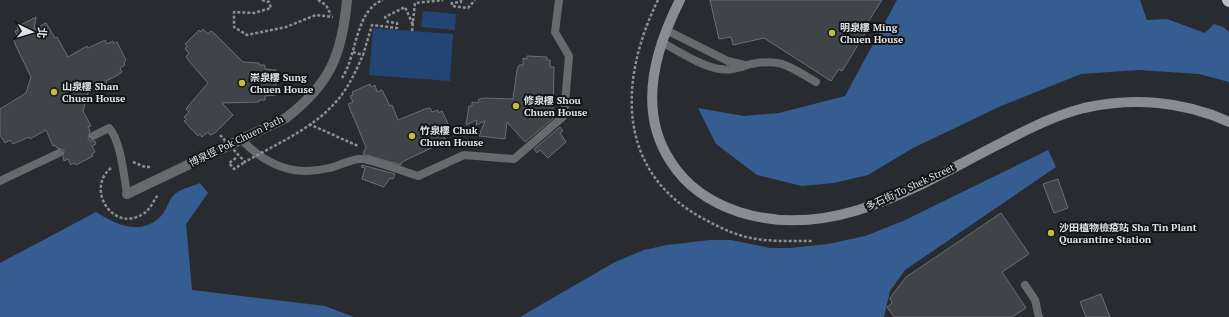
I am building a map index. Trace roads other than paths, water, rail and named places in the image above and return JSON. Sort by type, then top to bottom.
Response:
[{"type":"street","name":"博泉徑 Pok Chuen Path","points":[[127,194],[286,118],[304,104],[320,86],[332,66],[341,44],[347,0]]},
{"type":"street","name":"多石街 To Shek Street","points":[[680,0],[661,42],[653,78],[652,109],[657,137],[674,168],[696,190],[728,208],[769,219],[810,221],[834,218],[877,204],[1022,132],[1068,113],[1085,108],[1129,102],[1165,103],[1206,113],[1229,122]]},
{"type":"lane","points":[[241,139],[252,151],[266,161],[281,168],[297,171],[313,171],[329,168],[361,159],[418,176],[464,155],[514,159],[564,116],[569,56],[555,32],[559,0]]},
{"type":"lane","points":[[666,30],[728,61],[745,66]]},
{"type":"lane","points":[[661,42],[713,67],[729,69],[776,61],[789,66],[816,82]]},
{"type":"lane","points":[[93,136],[109,128],[112,131],[117,144],[127,194]]},
{"type":"lane","points":[[0,181],[59,153]]},
{"type":"lane","points":[[1025,285],[1035,300],[1039,317]]},
{"type":"place","name":"明泉樓 Ming Chuen House","points":[[832,33]]},
{"type":"place","name":"崇泉樓 Sung Chuen House","points":[[242,83]]},
{"type":"place","name":"山泉樓 Shan Chuen House","points":[[54,92]]},
{"type":"place","name":"修泉樓 Shou Chuen House","points":[[516,106]]},
{"type":"place","name":"竹泉樓 Chuk Chuen House","points":[[412,136]]},
{"type":"place","name":"沙田植物檢疫站 Sha Tin Plant Quarantine Station","points":[[1051,233]]}]
